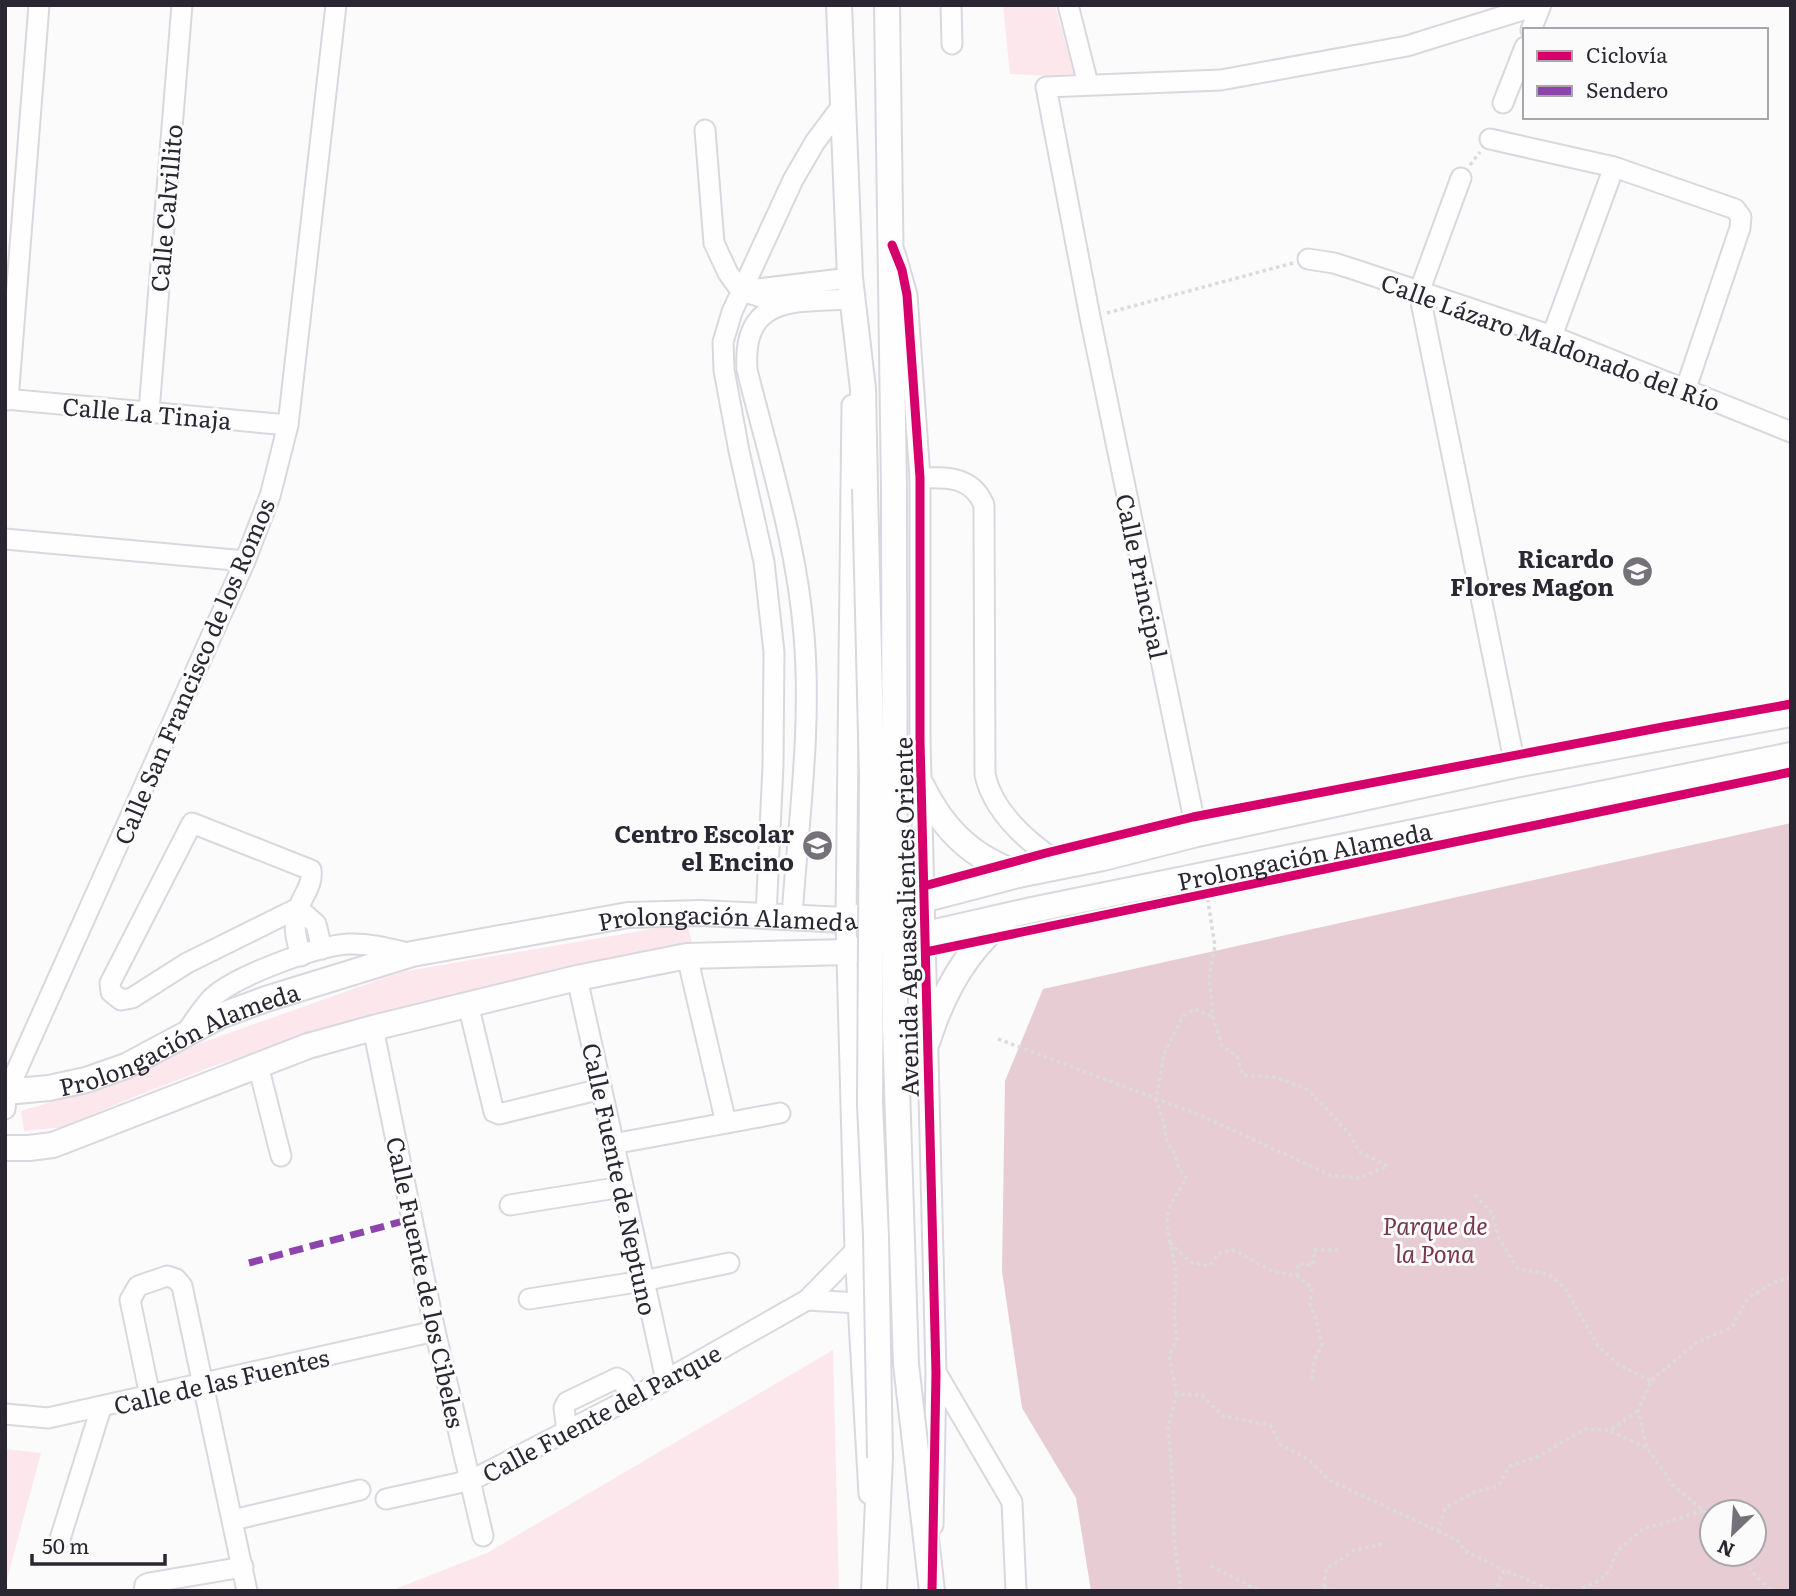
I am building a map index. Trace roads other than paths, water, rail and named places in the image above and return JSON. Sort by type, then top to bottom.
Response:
[{"type":"main road","name":"Avenida Aguascalientes Oriente","points":[[839,5],[851,298],[863,389],[872,776],[870,1104],[876,1236],[880,1458],[874,1590]]},
{"type":"main road","name":"Avenida Aguascalientes Oriente","points":[[887,5],[894,490],[895,1027],[906,1364],[932,1591]]},
{"type":"main road","name":"Prolongación Alameda","points":[[6,1098],[86,1080],[126,1066],[220,1016],[412,954],[628,915],[701,913],[846,919],[925,894],[1064,866],[1197,834],[1515,765],[1791,715]]},
{"type":"main road","name":"Prolongación Alameda","points":[[5,1148],[53,1145],[308,1046],[577,978],[687,956],[847,952],[1791,755]]},
{"type":"main road","points":[[922,786],[937,813],[957,837],[981,856],[1018,875]]},
{"type":"main road","points":[[928,1030],[964,963],[1010,916]]},
{"type":"street","points":[[6,399],[39,5]]},
{"type":"street","name":"Calle Calvillito","points":[[149,411],[182,5]]},
{"type":"street","name":"Calle San Francisco de los Romos","points":[[6,1098],[245,561],[270,496],[288,425],[336,5]]},
{"type":"street","points":[[951,5],[952,44]]},
{"type":"street","points":[[1068,5],[1088,85],[1220,80],[1408,46],[1540,5]]},
{"type":"street","points":[[1532,28],[1540,5]]},
{"type":"street","points":[[1503,103],[1523,52]]},
{"type":"street","name":"Calle Principal","points":[[1088,85],[1046,87],[1090,317],[1197,834]]},
{"type":"street","points":[[766,916],[773,765],[774,652],[764,562],[739,451],[724,370],[723,342],[741,291],[793,180],[815,142],[842,106]]},
{"type":"street","points":[[705,130],[713,243],[728,273],[741,291],[782,303],[851,298]]},
{"type":"street","points":[[1490,139],[1614,167],[1735,209],[1741,217],[1740,228],[1686,388]]},
{"type":"street","points":[[1552,336],[1614,167]]},
{"type":"street","points":[[1461,178],[1419,292],[1515,765]]},
{"type":"street","name":"Avenida Aguascalientes Oriente","points":[[892,245],[902,270],[907,295],[920,478],[922,786],[936,1373],[932,1591]]},
{"type":"street","name":"Calle Lázaro Maldonado del Río","points":[[1308,259],[1334,263],[1552,336],[1791,432]]},
{"type":"street","points":[[741,291],[851,298]]},
{"type":"street","name":"Avenida Aguascalientes Oriente","points":[[851,298],[846,919],[855,1251],[874,1590]]},
{"type":"street","points":[[782,303],[764,314],[753,328],[746,352],[747,370],[796,564],[804,635],[806,685],[803,768],[792,917]]},
{"type":"street","points":[[726,330],[748,340]]},
{"type":"street","name":"Calle La Tinaja","points":[[6,399],[288,425]]},
{"type":"street","points":[[739,451],[768,453]]},
{"type":"street","points":[[920,478],[944,477],[960,480],[975,489],[984,505],[985,775],[992,797],[1000,809],[1018,829],[1064,866]]},
{"type":"street","points":[[5,539],[245,561]]},
{"type":"street","points":[[773,765],[803,768]]},
{"type":"street","points":[[298,908],[187,963],[132,998],[121,1000],[111,992],[110,982],[192,823],[311,870],[312,880],[298,908],[294,933],[300,956]]},
{"type":"street","points":[[847,880],[864,894],[886,901],[925,894]]},
{"type":"street","points":[[298,908],[316,924],[322,949]]},
{"type":"street","points":[[184,1034],[212,999],[228,986],[300,956],[349,944],[383,947],[412,954]]},
{"type":"street","points":[[687,956],[726,1123]]},
{"type":"street","name":"Calle Fuente de Neptuno","points":[[577,978],[666,1380]]},
{"type":"street","points":[[848,1025],[867,1007],[883,1002],[915,1013],[928,1030]]},
{"type":"street","points":[[468,1004],[494,1112],[499,1114],[601,1090]]},
{"type":"street","name":"Calle Fuente de los Cibeles","points":[[373,1028],[435,1331],[483,1536]]},
{"type":"street","points":[[258,1065],[281,1156]]},
{"type":"street","points":[[613,1144],[780,1113]]},
{"type":"street","points":[[510,1205],[622,1187]]},
{"type":"street","name":"Calle Fuente del Parque","points":[[386,1499],[472,1480],[633,1398],[807,1300],[855,1251]]},
{"type":"street","points":[[529,1299],[643,1281],[729,1263]]},
{"type":"street","points":[[150,1396],[130,1300],[138,1286],[167,1276],[176,1279],[181,1286],[247,1591]]},
{"type":"street","points":[[807,1300],[858,1303]]},
{"type":"street","name":"Calle de las Fuentes","points":[[5,1414],[48,1418],[101,1408],[435,1331]]},
{"type":"street","points":[[936,1373],[1012,1502],[1016,1591]]},
{"type":"street","points":[[60,1539],[101,1408]]},
{"type":"street","points":[[233,1520],[360,1490]]},
{"type":"street","points":[[144,1588],[243,1567]]},
{"type":"place","name":"Ricardo Flores Magon","points":[[1637,571]]},
{"type":"place","name":"Centro Escolar el Encino","points":[[817,846]]},
{"type":"park label","name":"Parque de la Pona","points":[[1435,1238]]}]
